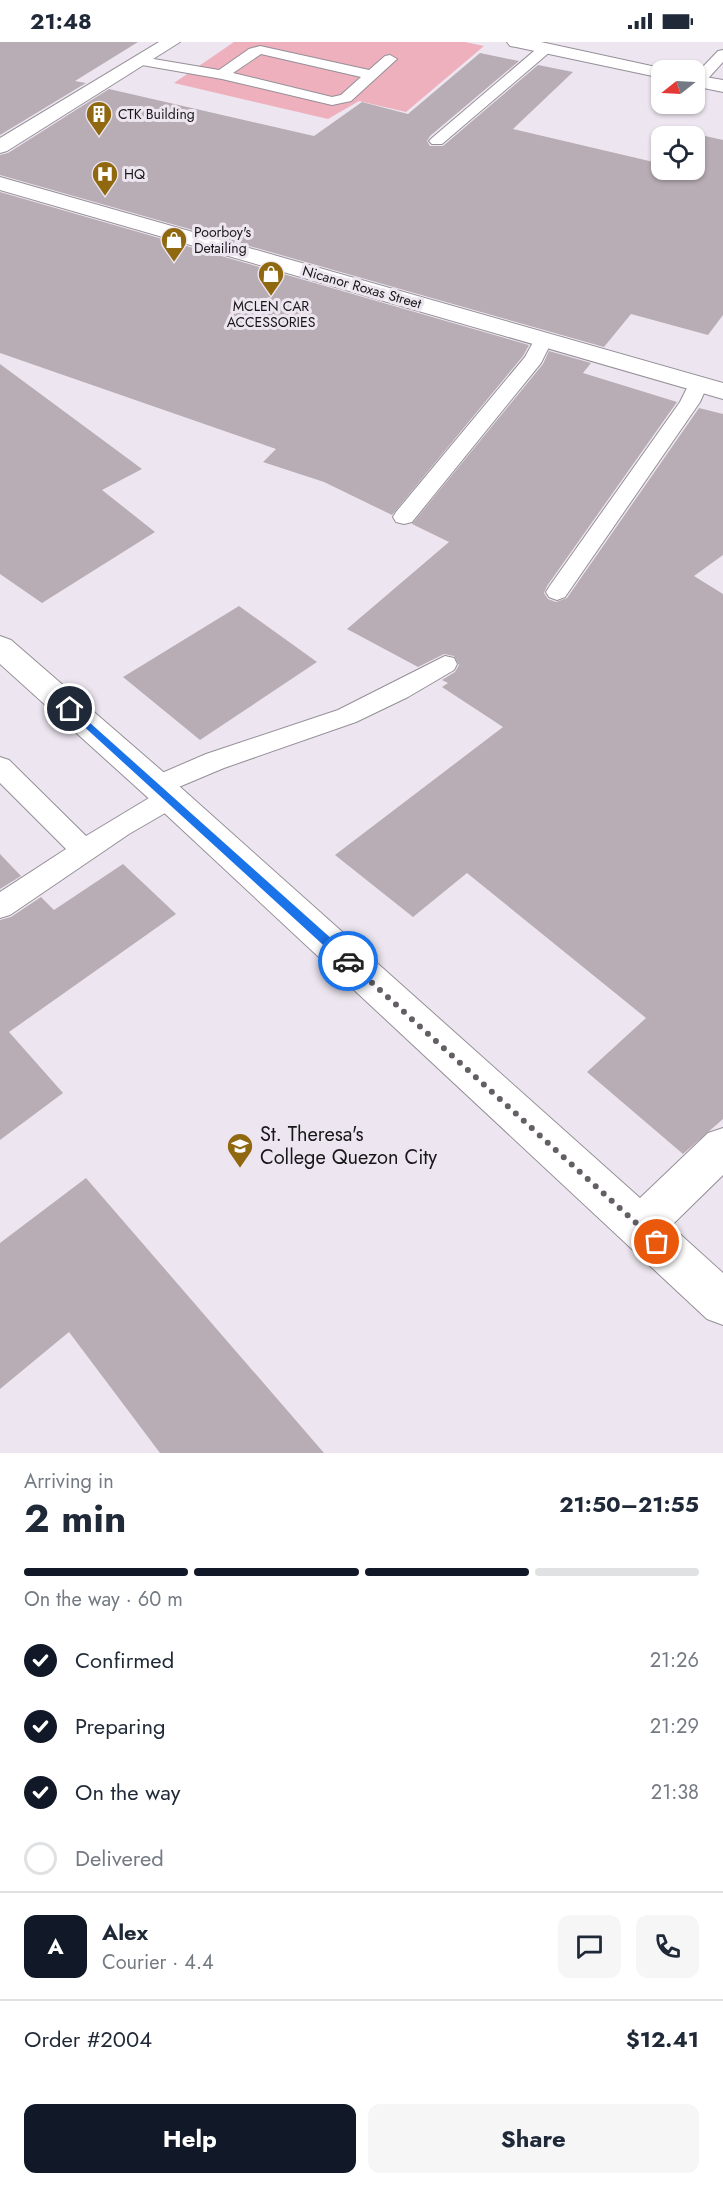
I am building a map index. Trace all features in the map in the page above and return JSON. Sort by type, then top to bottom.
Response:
[{"type":"street","points":[[0,147],[171,42]]},
{"type":"street","points":[[516,42],[651,71]]},
{"type":"street","points":[[705,82],[723,86]]},
{"type":"street","name":"Nicanor Roxas Street","points":[[0,183],[723,391]]},
{"type":"street","points":[[0,646],[723,1303]]},
{"type":"street","points":[[640,1227],[723,1147]]},
{"type":"lane","points":[[437,141],[546,48]]},
{"type":"lane","points":[[222,75],[260,50],[371,75]]},
{"type":"lane","points":[[705,71],[723,54]]},
{"type":"lane","points":[[142,61],[222,75],[332,101],[346,98],[390,58]]},
{"type":"lane","points":[[404,517],[534,359],[544,339]]},
{"type":"lane","points":[[557,592],[690,402],[698,384]]},
{"type":"lane","points":[[0,908],[120,827],[163,792],[215,761],[347,716],[399,691],[445,664]]},
{"type":"lane","points":[[0,767],[85,851]]},
{"type":"shaded area","points":[[234,42],[465,42],[484,46],[406,112],[359,101],[328,119],[174,83]]},
{"type":"building","points":[[0,42],[138,42],[75,81],[86,83],[0,135]]},
{"type":"building","points":[[480,53],[519,61],[430,136],[427,141],[430,146],[443,146],[538,65],[573,72],[513,129],[651,161],[651,180],[705,180],[705,136],[723,140],[723,315],[708,335],[631,314],[604,347],[0,175],[0,155],[8,153],[109,89],[314,136],[362,102],[408,114]]},
{"type":"building","points":[[0,192],[529,345],[523,356],[392,515],[324,482],[263,462],[276,449],[0,353]]},
{"type":"building","points":[[549,351],[591,363],[583,373],[677,402],[547,586],[544,593],[548,599],[556,602],[567,598],[699,408],[723,414],[723,555],[694,576],[723,594],[723,1119],[683,1154],[587,1072],[646,1018],[467,873],[413,917],[335,855],[503,727],[442,687],[448,683],[442,680],[455,672],[459,665],[454,656],[444,654],[418,667],[347,629],[449,542],[412,524],[543,364]]},
{"type":"building","points":[[0,364],[142,469],[102,490],[155,532],[42,603],[0,574]]},
{"type":"building","points":[[239,606],[317,662],[200,740],[123,677]]},
{"type":"building","points":[[0,854],[21,876],[0,889]]},
{"type":"building","points":[[123,864],[176,914],[9,1032],[63,1093],[0,1140],[0,920],[11,917],[41,897],[54,910]]},
{"type":"building","points":[[86,1178],[324,1453],[160,1453],[69,1332],[0,1389],[0,1243]]},
{"type":"way so far","points":[[348,961],[657,1242]]},
{"type":"place","name":"CTK Building","points":[[99,137]]},
{"type":"place","name":"HQ","points":[[105,197]]},
{"type":"place","name":"Poorboy's Detailing","points":[[174,263]]},
{"type":"place","name":"MCLEN CAR ACCESSORIES","points":[[271,297]]},
{"type":"place","name":"St. Theresa's College Quezon City","points":[[240,1169]]},
{"type":"route","points":[[70,709],[348,961]]}]
